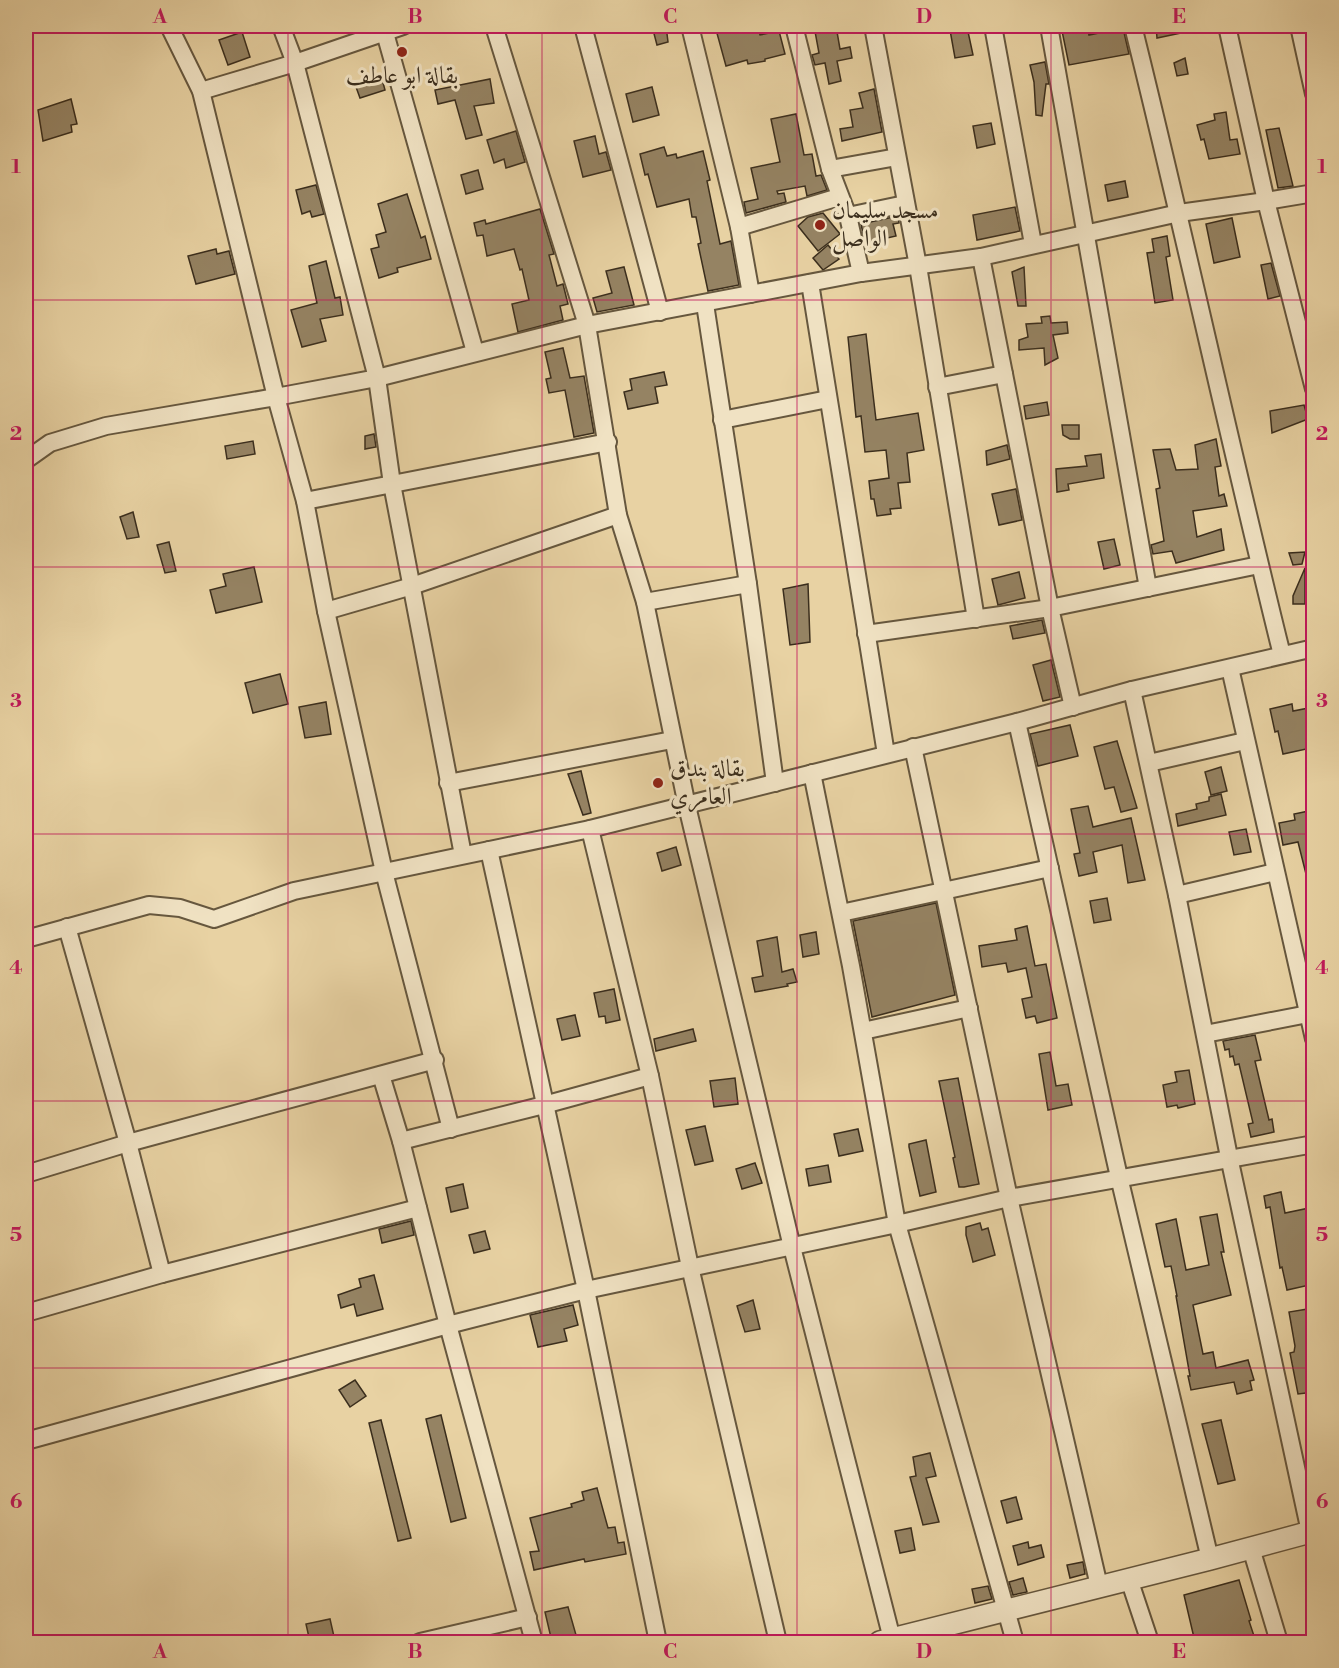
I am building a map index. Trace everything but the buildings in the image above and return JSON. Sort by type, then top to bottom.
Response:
[{"type":"street","points":[[169,26],[201,92],[276,397],[305,501],[326,611],[384,872],[452,1129]]},
{"type":"street","points":[[281,26],[295,63],[377,378],[392,484],[463,855]]},
{"type":"street","points":[[201,92],[295,63],[384,28],[403,26]]},
{"type":"street","points":[[494,26],[587,325],[608,442],[618,515],[645,602],[687,806],[886,1641],[1312,1532],[1229,1158],[1177,894],[1132,690]]},
{"type":"street","points":[[583,26],[660,312]]},
{"type":"street","points":[[690,26],[739,226],[751,294]]},
{"type":"street","points":[[794,26],[830,169],[848,216],[861,273]]},
{"type":"street","points":[[873,26],[918,266],[976,620]]},
{"type":"street","points":[[993,26],[1033,244]]},
{"type":"street","points":[[1049,26],[1148,588]]},
{"type":"street","points":[[1133,26],[1282,655]]},
{"type":"street","points":[[1227,26],[1266,201],[1314,389]]},
{"type":"street","points":[[1299,26],[1314,94]]},
{"type":"street","points":[[384,28],[475,352]]},
{"type":"street","points":[[830,169],[897,157]]},
{"type":"street","points":[[26,460],[50,443],[106,426],[377,378],[587,325],[861,273],[981,257],[1179,213],[1314,193]]},
{"type":"street","points":[[739,226],[839,197]]},
{"type":"street","points":[[848,216],[905,204]]},
{"type":"street","points":[[981,257],[1050,608],[1072,706]]},
{"type":"street","points":[[810,283],[886,754]]},
{"type":"street","points":[[705,304],[748,584],[775,783]]},
{"type":"street","points":[[937,387],[1004,374]]},
{"type":"street","points":[[722,420],[828,399]]},
{"type":"street","points":[[305,501],[608,442]]},
{"type":"street","points":[[326,611],[412,586],[618,515]]},
{"type":"street","points":[[866,634],[1050,608],[1259,565]]},
{"type":"street","points":[[645,602],[748,584]]},
{"type":"street","points":[[26,939],[149,905],[180,908],[214,919],[294,891],[590,829],[687,806],[1017,722],[1132,690],[1314,648]]},
{"type":"street","points":[[1230,668],[1314,1039]]},
{"type":"street","points":[[1017,722],[1119,1177],[1210,1559]]},
{"type":"street","points":[[448,783],[672,740]]},
{"type":"street","points":[[1149,764],[1245,741]]},
{"type":"street","points":[[913,747],[1010,1198],[1099,1586]]},
{"type":"street","points":[[812,773],[841,914],[897,1224],[1015,1642]]},
{"type":"street","points":[[590,829],[650,1076],[690,1267],[778,1642]]},
{"type":"street","points":[[489,850],[586,1290],[658,1642]]},
{"type":"street","points":[[841,914],[1050,868]]},
{"type":"street","points":[[1177,894],[1275,872]]},
{"type":"street","points":[[67,927],[162,1274]]},
{"type":"street","points":[[863,1031],[969,1008]]},
{"type":"street","points":[[1205,1034],[1308,1014]]},
{"type":"street","points":[[26,1174],[128,1143],[435,1060]]},
{"type":"street","points":[[381,1075],[401,1141],[534,1642]]},
{"type":"street","points":[[401,1141],[650,1076]]},
{"type":"street","points":[[26,1423],[28,1440],[448,1325],[586,1290],[1010,1198],[1314,1144]]},
{"type":"street","points":[[26,1313],[162,1274],[418,1208]]},
{"type":"street","points":[[1251,1548],[1279,1642]]},
{"type":"street","points":[[1129,1579],[1150,1642]]},
{"type":"street","points":[[420,1642],[528,1617]]},
{"type":"place","name":"بقالة ابو عاطف","points":[[402,52]]},
{"type":"place","name":"مسجد سليمان الواصل","points":[[820,225]]},
{"type":"place","name":"بقالة بندق العامري","points":[[658,783]]}]
